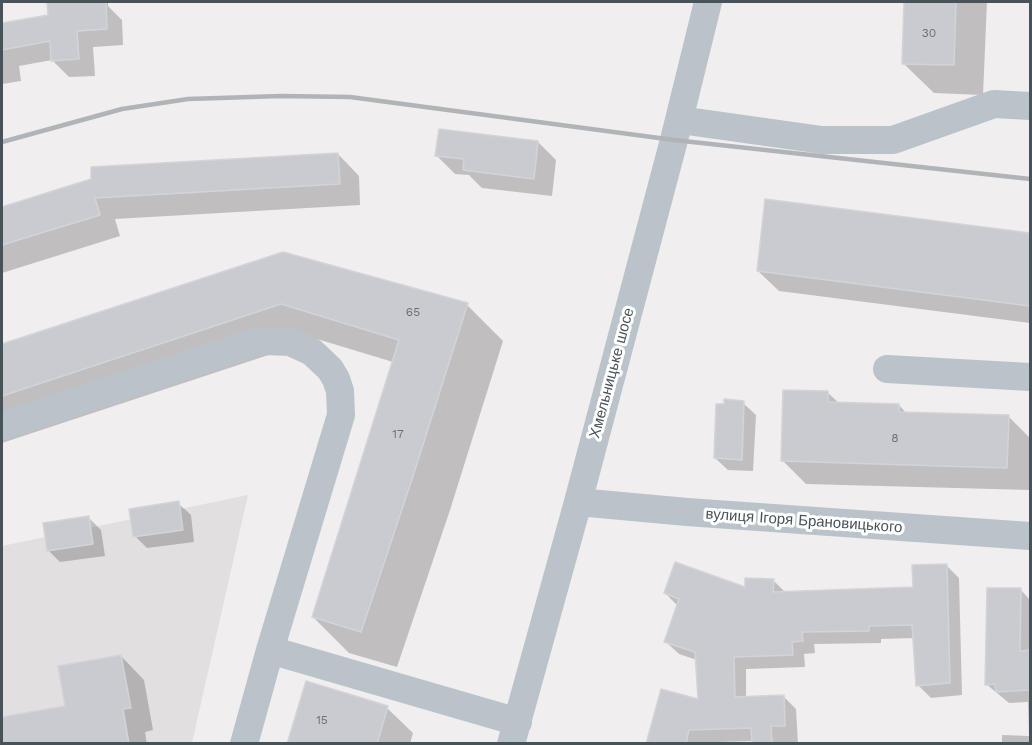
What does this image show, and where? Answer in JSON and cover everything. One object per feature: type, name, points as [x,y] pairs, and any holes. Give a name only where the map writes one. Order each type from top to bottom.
[{"type":"street","name":"Хмельницьке шосе","points":[[514,733],[680,120],[708,2]]},
{"type":"street","points":[[680,120],[822,140],[893,140],[994,104],[1030,106]]},
{"type":"street","points":[[2,426],[265,341],[290,342],[312,352],[330,369],[340,391],[341,415],[244,744]]},
{"type":"street","points":[[887,369],[1030,377]]},
{"type":"street","name":"вулиця Ігоря Брановицького","points":[[578,502],[687,513],[1030,536]]},
{"type":"street","points":[[270,650],[514,733]]},
{"type":"shaded area","points":[[248,495],[192,743],[2,743],[2,546]]},
{"type":"building","points":[[47,2],[106,2],[107,29],[77,31],[79,59],[51,61],[50,41],[2,50],[2,23],[48,15]]},
{"type":"building","points":[[904,2],[956,2],[954,65],[902,64]]},
{"type":"building","points":[[439,129],[538,141],[534,179],[463,170],[464,159],[435,156]]},
{"type":"building","points":[[338,153],[340,184],[95,198],[100,215],[2,245],[2,207],[91,179],[91,167]]},
{"type":"building","points":[[765,199],[1030,233],[1030,306],[757,271]]},
{"type":"building","points":[[283,252],[468,303],[361,632],[312,617],[399,340],[281,304],[2,396],[2,344]]},
{"type":"building","points":[[783,390],[828,391],[828,402],[899,404],[899,412],[1009,415],[1007,468],[781,461]]},
{"type":"building","points":[[724,399],[744,401],[742,460],[714,458],[716,404],[724,404]]},
{"type":"building","points":[[179,501],[183,530],[133,537],[129,509]]},
{"type":"building","points":[[89,516],[93,544],[47,551],[43,523]]},
{"type":"building","points":[[675,562],[745,587],[745,578],[774,579],[773,592],[913,587],[912,565],[947,564],[950,683],[916,686],[912,625],[869,626],[869,631],[802,632],[803,641],[792,642],[793,655],[734,657],[735,697],[784,695],[785,726],[771,726],[772,744],[752,744],[751,728],[689,730],[686,744],[646,744],[661,689],[698,699],[695,652],[664,642],[679,599],[664,593]]},
{"type":"building","points":[[987,588],[1021,588],[1020,651],[1030,650],[1030,690],[996,692],[995,684],[985,685]]},
{"type":"building","points":[[121,655],[131,708],[123,709],[129,744],[2,744],[2,717],[65,706],[58,666]]},
{"type":"building","points":[[306,681],[388,706],[377,744],[287,744]]},
{"type":"railway","points":[[2,142],[122,109],[188,99],[281,96],[350,97],[674,140],[1030,179]]}]
